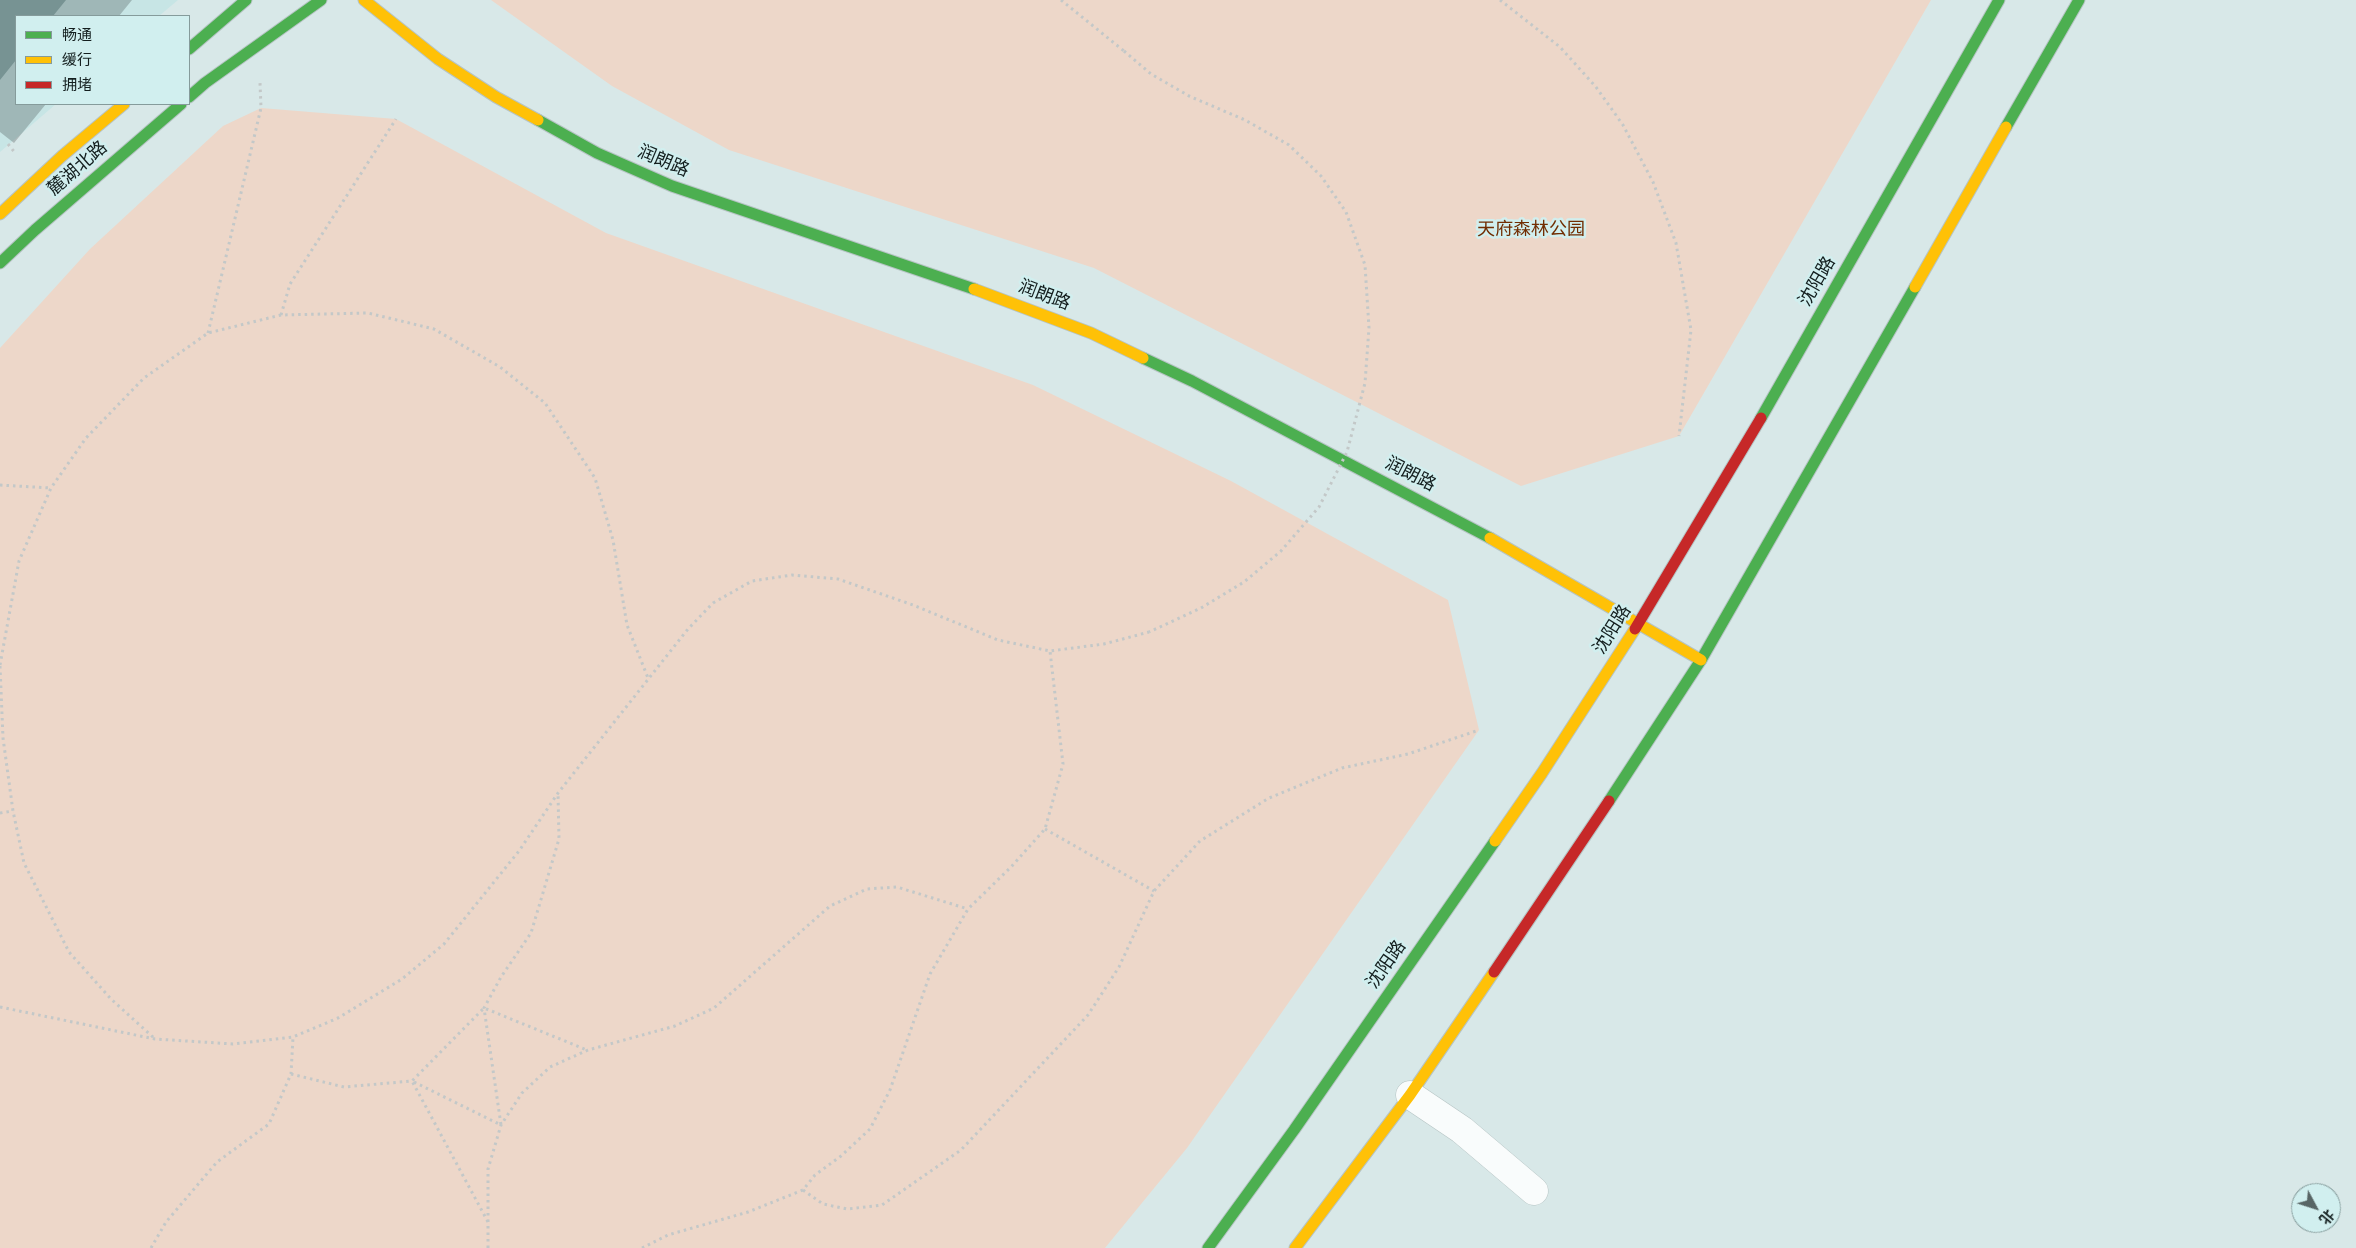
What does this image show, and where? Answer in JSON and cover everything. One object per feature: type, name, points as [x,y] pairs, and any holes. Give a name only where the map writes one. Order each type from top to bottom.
[{"type":"main road","points":[[190,48],[246,0]]},
{"type":"main road","points":[[190,96],[205,83],[321,0]]},
{"type":"main road","name":"润朗路","points":[[364,0],[438,59],[496,97],[597,153],[672,186],[990,294],[1091,333],[1192,381],[1460,520],[1701,660]]},
{"type":"main road","name":"沈阳路","points":[[1208,1248],[1294,1130],[1542,773],[1639,623],[1730,471],[2000,0]]},
{"type":"main road","points":[[1295,1248],[1410,1095],[1595,822],[1701,660],[2079,0]]},
{"type":"main road","name":"麓湖北路","points":[[0,214],[62,156],[123,105]]},
{"type":"main road","name":"麓湖北路","points":[[0,263],[35,230],[180,105]]},
{"type":"street","points":[[1410,1095],[1462,1130],[1534,1191]]},
{"type":"path","points":[[0,1007],[155,1039],[234,1044],[293,1037],[338,1018],[402,979],[444,944],[519,851],[558,793],[688,629],[714,602],[752,581],[792,575],[838,579],[913,605],[998,640],[1050,651],[1104,644],[1148,632],[1201,608],[1244,582],[1281,551],[1318,507],[1346,452],[1365,383],[1369,328],[1365,265],[1346,212],[1321,176],[1289,145],[1245,120],[1189,96],[1151,74],[1061,0]]},
{"type":"path","points":[[1500,0],[1560,47],[1596,87],[1622,125],[1653,182],[1676,243],[1691,330],[1679,436]]},
{"type":"path","points":[[208,333],[261,108],[260,45]]},
{"type":"path","points":[[281,315],[290,284],[396,119]]},
{"type":"path","points":[[155,1039],[111,999],[69,952],[24,863],[13,811],[3,738],[0,666],[19,560],[51,488],[86,438],[144,378],[208,333],[281,315],[368,312],[434,329],[500,366],[545,403],[595,478],[613,540],[627,625],[648,678]]},
{"type":"path","points":[[0,485],[51,488]]},
{"type":"path","points":[[642,1248],[668,1235],[748,1212],[804,1190],[815,1175],[841,1156],[870,1129],[890,1090],[930,974],[968,909],[1011,867],[1045,829],[1063,764],[1050,651]]},
{"type":"path","points":[[804,1190],[824,1204],[848,1210],[882,1205],[962,1150],[1088,1015],[1119,967],[1154,892],[1200,841],[1269,798],[1342,768],[1408,754],[1479,730]]},
{"type":"path","points":[[412,1081],[484,1008],[501,977],[531,933],[559,839],[558,793]]},
{"type":"path","points":[[0,813],[13,811]]},
{"type":"path","points":[[1045,829],[1154,892]]},
{"type":"path","points":[[488,1248],[488,1169],[501,1125],[522,1093],[550,1067],[588,1050],[675,1026],[714,1008],[830,906],[867,889],[897,887],[968,909]]},
{"type":"path","points":[[484,1008],[588,1050]]},
{"type":"path","points":[[484,1008],[501,1125]]},
{"type":"path","points":[[151,1248],[166,1222],[217,1162],[269,1124],[292,1074],[293,1037]]},
{"type":"path","points":[[292,1074],[344,1087],[412,1081],[501,1125]]},
{"type":"path","points":[[412,1081],[488,1223]]},
{"type":"shaded area","points":[[0,0],[178,0],[160,15],[15,15],[15,105],[55,105],[0,152]]},
{"type":"green space","name":"天府森林公园","points":[[491,0],[1931,0],[1679,436],[1521,486],[1094,268],[729,150],[612,86]]},
{"type":"green space","points":[[261,108],[396,119],[606,233],[1033,385],[1231,481],[1448,600],[1479,730],[1187,1148],[1105,1248],[0,1248],[0,348],[90,249],[223,126]]},
{"type":"building","points":[[0,0],[66,0],[54,15],[15,15],[15,61],[0,80]]},
{"type":"traffic: fast","points":[[190,48],[246,0]]},
{"type":"traffic: fast","points":[[190,96],[205,83],[321,0]]},
{"type":"traffic: fast","points":[[1761,418],[1999,0]]},
{"type":"traffic: fast","points":[[2006,127],[2079,0]]},
{"type":"traffic: fast","points":[[0,263],[35,230],[180,105]]},
{"type":"traffic: fast","points":[[538,120],[597,153],[672,186],[974,289]]},
{"type":"traffic: fast","points":[[1609,801],[1701,660],[1915,287]]},
{"type":"traffic: fast","points":[[1143,358],[1192,381],[1490,538]]},
{"type":"traffic: fast","points":[[1208,1248],[1294,1130],[1495,841]]},
{"type":"traffic: slow","points":[[364,0],[438,59],[496,97],[538,120]]},
{"type":"traffic: slow","points":[[0,214],[62,156],[123,105]]},
{"type":"traffic: slow","points":[[1915,287],[2006,127]]},
{"type":"traffic: slow","points":[[974,289],[1091,333],[1143,358]]},
{"type":"traffic: slow","points":[[1490,538],[1701,660]]},
{"type":"traffic: slow","points":[[1495,841],[1542,773],[1635,629]]},
{"type":"traffic: slow","points":[[1295,1248],[1410,1095],[1494,972]]},
{"type":"traffic: jam","points":[[1635,629],[1761,418]]},
{"type":"traffic: jam","points":[[1494,972],[1609,801]]}]
